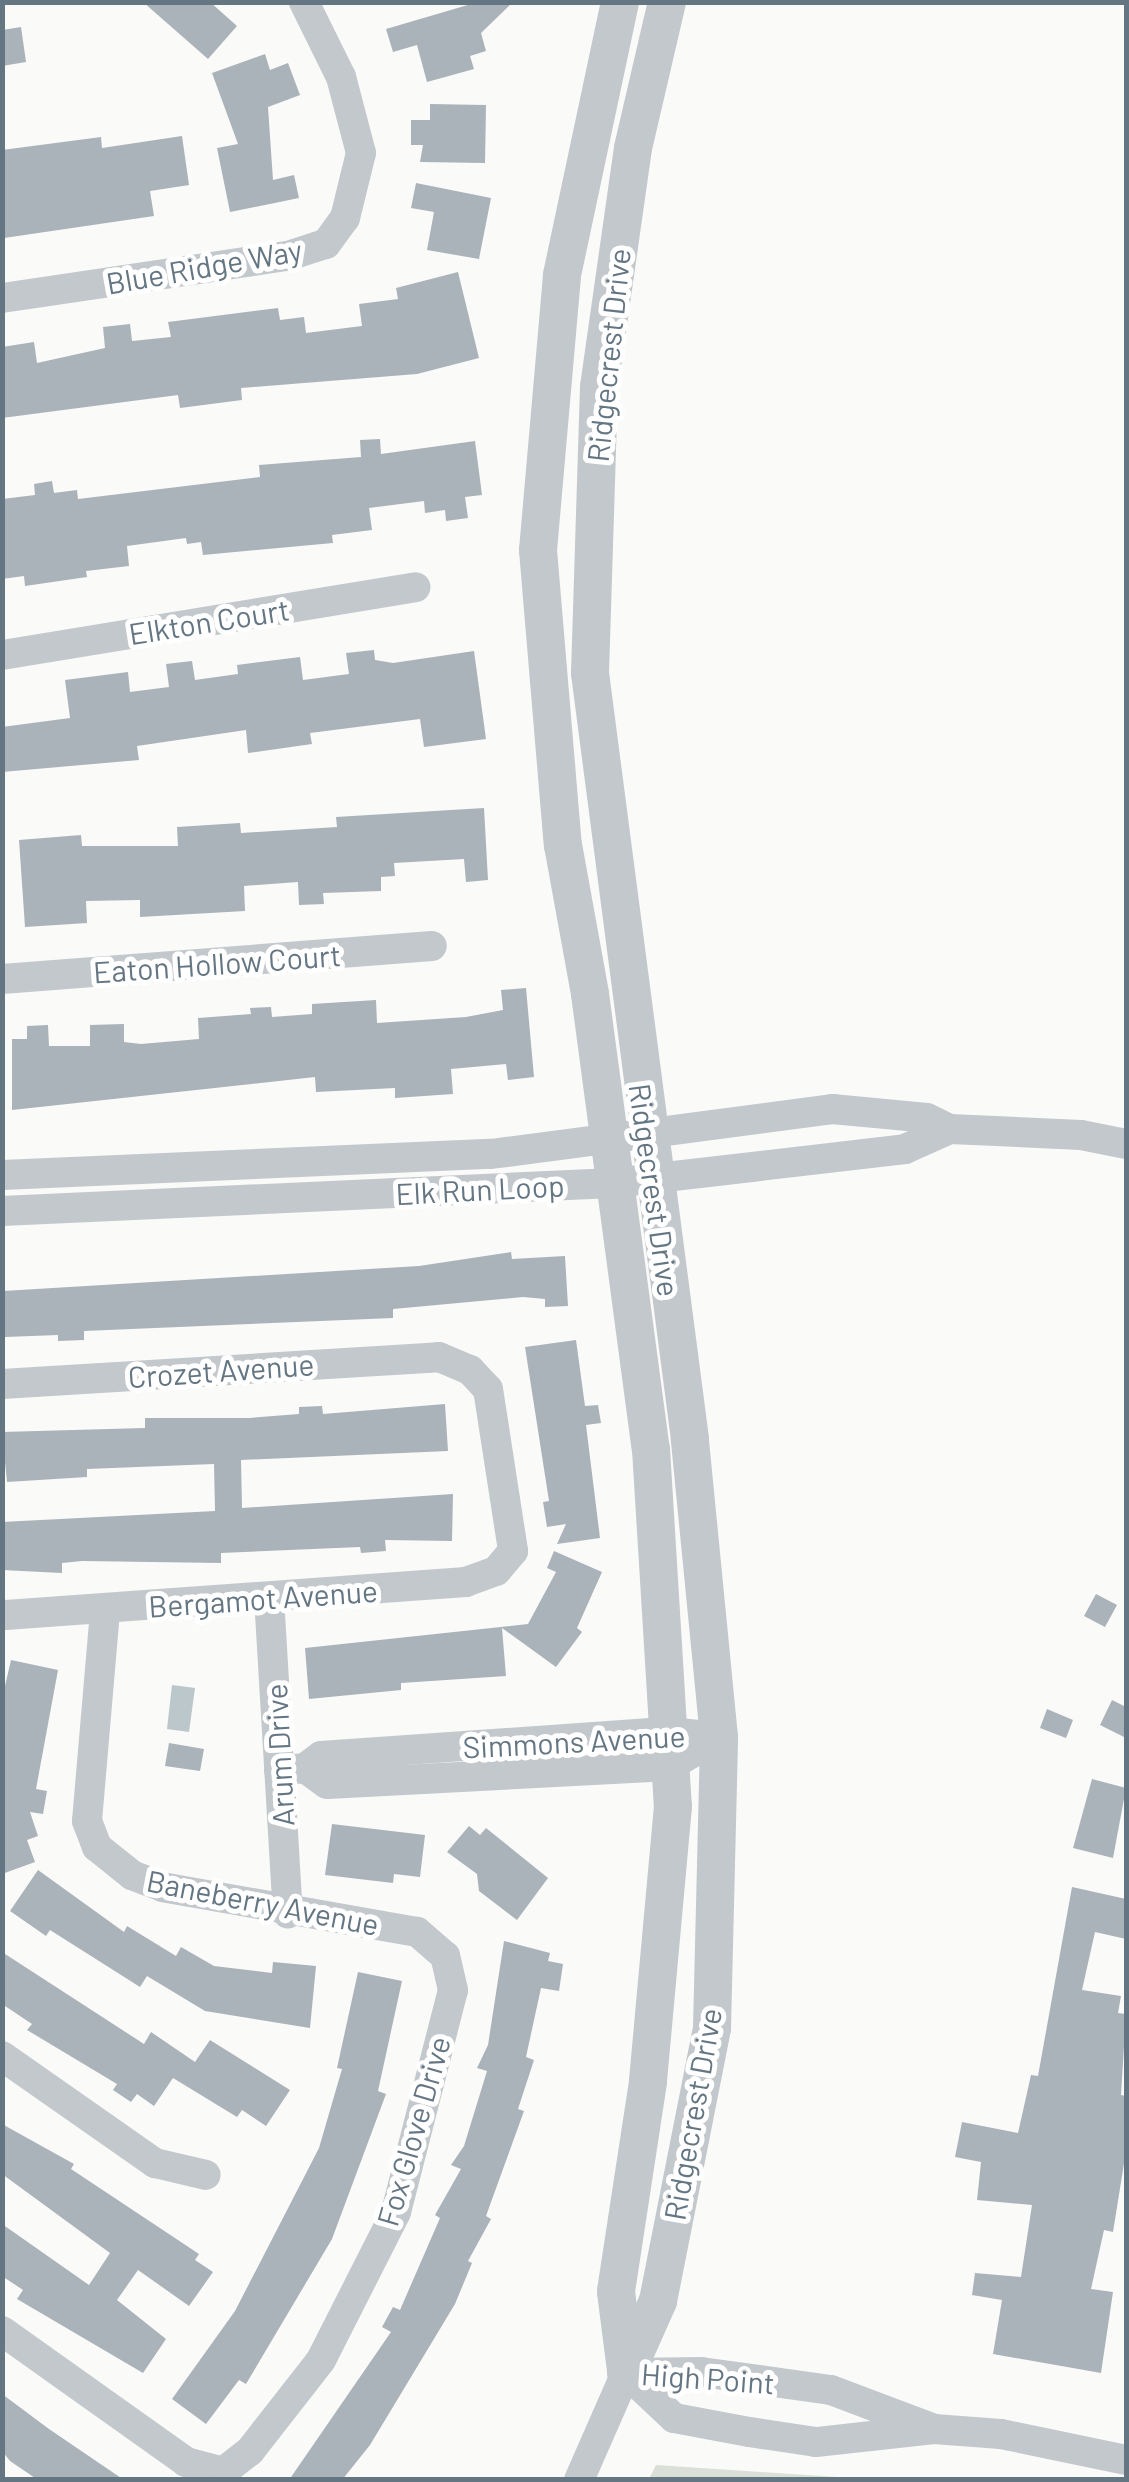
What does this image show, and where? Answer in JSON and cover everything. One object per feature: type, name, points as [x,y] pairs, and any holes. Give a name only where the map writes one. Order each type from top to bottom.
[{"type":"street","name":"Blue Ridge Way","points":[[2,298],[288,256],[326,244],[346,218],[361,154],[340,78],[304,2]]},
{"type":"street","name":"Ridgecrest Drive","points":[[620,2],[562,276],[538,550],[563,845],[651,1448],[673,1806],[648,2082],[616,2292],[626,2372]]},
{"type":"street","name":"Ridgecrest Drive","points":[[579,2480],[658,2302],[712,2028],[719,1737],[690,1439],[646,1130],[590,673],[599,387],[633,148],[667,2]]},
{"type":"street","name":"Elkton Court","points":[[2,655],[415,587]]},
{"type":"street","name":"Eaton Hollow Court","points":[[2,979],[432,946]]},
{"type":"street","name":"Elk Run Loop","points":[[2,1176],[492,1154],[606,1134],[832,1109],[927,1118],[950,1129],[1081,1135],[1126,1144]]},
{"type":"street","name":"Elk Run Loop","points":[[2,1210],[613,1183],[905,1149],[950,1129]]},
{"type":"street","name":"Crozet Avenue","points":[[2,1384],[439,1357],[470,1370],[488,1389],[513,1552]]},
{"type":"street","name":"Bergamot Avenue","points":[[2,1615],[466,1582],[496,1571],[513,1552]]},
{"type":"street","name":"Arum Drive","points":[[269,1597],[292,1769],[288,1912]]},
{"type":"street","name":"Baneberry Avenue","points":[[105,1610],[87,1821],[97,1847],[132,1875],[163,1887],[288,1912],[403,1929],[435,1944]]},
{"type":"street","name":"Simmons Avenue","points":[[292,1769],[321,1756],[669,1749],[719,1737]]},
{"type":"street","name":"Fox Glove Drive","points":[[2,2332],[186,2462],[223,2472],[250,2450],[321,2360],[396,2212],[453,1990],[435,1944]]},
{"type":"street","points":[[2,2056],[155,2163],[206,2175]]},
{"type":"street","name":"High Point","points":[[626,2372],[701,2372],[845,2397],[934,2429],[1001,2434],[1126,2460]]},
{"type":"street","name":"High Point","points":[[626,2372],[674,2418],[816,2442],[842,2436],[896,2437],[934,2429]]},
{"type":"street","points":[[842,2436],[851,2405],[845,2397]]},
{"type":"shaded area","points":[[172,1685],[195,1688],[189,1732],[167,1729]]},
{"type":"shaded area","points":[[656,2465],[867,2479],[649,2479]]},
{"type":"building","points":[[143,2],[210,2],[237,26],[208,59]]},
{"type":"building","points":[[478,2],[513,2],[481,33],[486,51],[470,56],[474,69],[427,82],[417,45],[393,52],[386,29]]},
{"type":"building","points":[[21,27],[26,62],[2,66],[2,30]]},
{"type":"building","points":[[265,54],[270,70],[288,63],[300,95],[268,107],[273,180],[294,175],[299,198],[230,212],[217,148],[238,144],[212,73]]},
{"type":"building","points":[[430,104],[486,105],[485,163],[420,162],[423,145],[411,145],[411,120],[430,120]]},
{"type":"building","points":[[182,136],[189,185],[150,191],[154,216],[4,238],[2,150],[101,137],[102,148]]},
{"type":"building","points":[[416,183],[491,198],[479,259],[427,250],[434,212],[411,208]]},
{"type":"building","points":[[458,272],[479,358],[417,374],[241,388],[242,400],[180,408],[178,395],[2,418],[2,347],[34,342],[37,363],[105,348],[103,327],[130,324],[132,341],[171,337],[168,322],[278,308],[280,320],[304,317],[306,333],[362,326],[359,304],[398,299],[396,288]]},
{"type":"building","points":[[380,439],[381,454],[475,441],[482,495],[465,497],[468,518],[446,521],[445,510],[425,513],[424,501],[369,508],[372,530],[332,535],[333,543],[203,555],[201,542],[187,544],[186,538],[127,546],[129,566],[86,571],[87,577],[25,586],[24,576],[2,579],[2,499],[35,495],[34,484],[52,481],[54,493],[77,490],[78,499],[260,477],[259,465],[361,457],[360,440]]},
{"type":"building","points":[[374,650],[375,660],[393,663],[474,651],[486,739],[424,747],[420,719],[310,733],[312,744],[248,753],[246,730],[137,746],[139,760],[2,772],[2,727],[70,718],[65,680],[128,672],[130,692],[169,687],[166,664],[192,661],[195,680],[238,674],[237,665],[300,657],[303,680],[349,674],[346,653]]},
{"type":"building","points":[[484,808],[488,880],[466,882],[464,859],[394,863],[395,876],[381,877],[381,891],[323,893],[324,904],[299,905],[298,882],[244,886],[245,911],[140,917],[140,900],[86,901],[87,923],[25,927],[19,840],[81,835],[82,846],[178,846],[177,827],[240,823],[241,833],[337,827],[336,817]]},
{"type":"building","points":[[526,988],[534,1077],[508,1080],[506,1064],[451,1069],[453,1094],[395,1098],[395,1088],[316,1092],[315,1077],[12,1110],[12,1039],[27,1039],[27,1026],[48,1025],[49,1046],[90,1046],[90,1025],[124,1024],[124,1042],[141,1044],[199,1039],[198,1018],[251,1014],[250,1008],[271,1007],[272,1017],[312,1014],[312,1004],[376,1000],[377,1023],[466,1017],[503,1010],[501,990]]},
{"type":"building","points":[[511,1252],[512,1259],[565,1256],[568,1306],[545,1307],[545,1299],[523,1297],[393,1309],[393,1318],[84,1331],[84,1340],[58,1341],[58,1335],[5,1337],[3,1291],[419,1266]]},
{"type":"building","points":[[576,1340],[585,1406],[598,1405],[601,1423],[586,1425],[600,1538],[557,1544],[566,1524],[547,1527],[543,1502],[549,1501],[525,1347]]},
{"type":"building","points":[[445,1404],[448,1451],[241,1460],[242,1508],[453,1494],[452,1541],[385,1540],[386,1551],[361,1553],[360,1547],[221,1553],[221,1563],[82,1561],[62,1563],[62,1573],[2,1570],[2,1522],[215,1511],[214,1464],[87,1469],[87,1477],[7,1482],[2,1432],[145,1428],[145,1418],[249,1418],[299,1414],[299,1407],[322,1406],[323,1414]]},
{"type":"building","points":[[554,1551],[602,1572],[577,1628],[582,1632],[556,1667],[502,1628],[506,1676],[401,1683],[401,1690],[309,1699],[305,1648],[528,1624],[556,1572],[547,1568]]},
{"type":"building","points":[[1096,1594],[1117,1605],[1105,1627],[1084,1616]]},
{"type":"building","points":[[11,1660],[58,1670],[36,1789],[47,1791],[43,1814],[30,1812],[38,1836],[27,1840],[35,1862],[2,1874],[2,1699]]},
{"type":"building","points":[[1112,1700],[1126,1707],[1126,1738],[1100,1725]]},
{"type":"building","points":[[1047,1709],[1073,1720],[1066,1738],[1040,1728]]},
{"type":"building","points":[[169,1743],[204,1749],[200,1771],[165,1766]]},
{"type":"building","points":[[1092,1779],[1126,1788],[1113,1858],[1073,1848]]},
{"type":"building","points":[[332,1824],[425,1835],[420,1877],[394,1874],[393,1883],[325,1875]]},
{"type":"building","points":[[469,1826],[480,1835],[486,1828],[548,1878],[517,1920],[479,1891],[477,1874],[447,1852]]},
{"type":"building","points":[[38,1870],[124,1932],[127,1926],[176,1956],[181,1947],[214,1966],[272,1973],[273,1962],[316,1966],[310,2028],[205,2011],[147,1976],[140,1987],[50,1930],[46,1936],[10,1911]]},
{"type":"building","points":[[1072,1887],[1126,1899],[1126,1939],[1095,1932],[1082,1990],[1121,1996],[1118,2013],[1126,2014],[1121,2095],[1126,2096],[1126,2151],[1113,2232],[1104,2230],[1091,2289],[1113,2292],[1101,2373],[993,2354],[1002,2300],[972,2295],[975,2273],[1021,2277],[1032,2205],[977,2200],[981,2162],[955,2157],[962,2122],[1018,2133],[1031,2075],[1038,2076]]},
{"type":"building","points":[[504,1941],[550,1953],[548,1961],[563,1964],[559,1991],[541,1988],[526,2057],[534,2060],[518,2109],[524,2111],[486,2216],[491,2219],[468,2261],[472,2263],[455,2304],[370,2445],[342,2480],[289,2480],[391,2332],[382,2327],[393,2307],[400,2310],[440,2218],[435,2215],[461,2169],[451,2165],[464,2146],[487,2071],[477,2068],[488,2045]]},
{"type":"building","points":[[2,1952],[144,2044],[151,2032],[195,2062],[210,2040],[290,2090],[266,2126],[242,2110],[237,2117],[173,2078],[154,2106],[137,2094],[131,2102],[113,2090],[117,2084],[27,2030],[32,2024],[2,2004]]},
{"type":"building","points":[[358,1972],[402,1981],[378,2091],[386,2094],[332,2239],[246,2384],[239,2380],[206,2424],[172,2399],[235,2311],[319,2148],[342,2069],[337,2068]]},
{"type":"building","points":[[2,2124],[74,2164],[71,2169],[199,2254],[195,2260],[213,2272],[189,2306],[138,2270],[117,2300],[166,2339],[143,2373],[17,2299],[23,2290],[2,2276],[2,2224],[89,2285],[110,2253],[2,2174]]},
{"type":"building","points":[[2,2394],[124,2480],[38,2480],[10,2461],[2,2451]]}]
